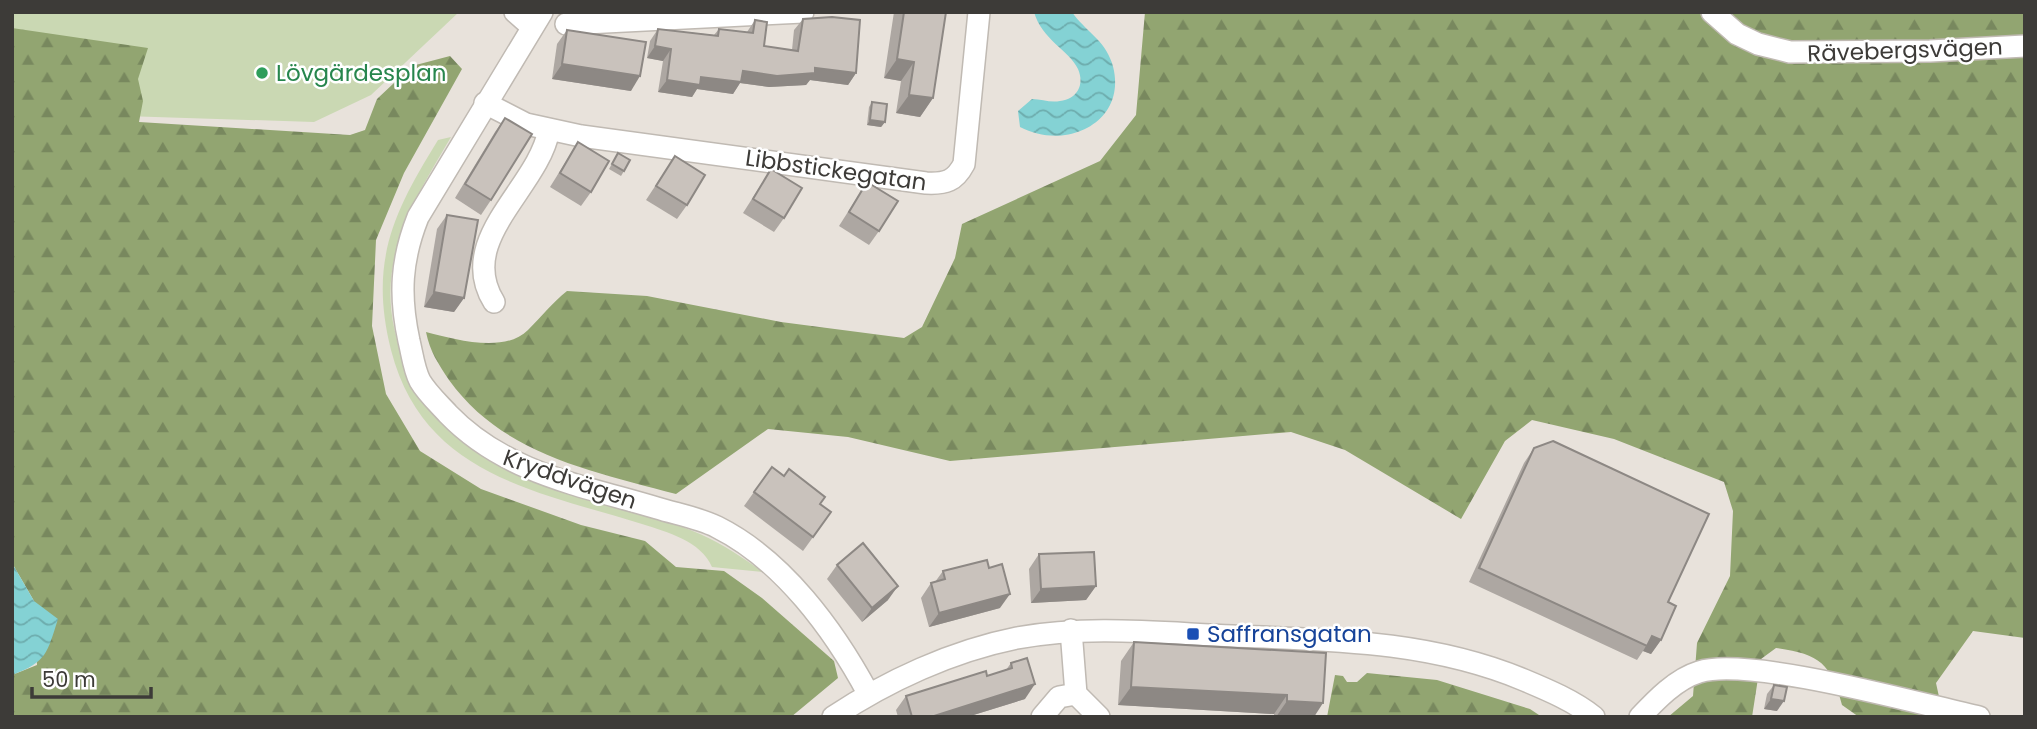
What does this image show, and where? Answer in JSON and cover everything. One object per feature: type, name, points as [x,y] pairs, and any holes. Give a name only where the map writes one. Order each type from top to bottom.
[{"type":"street","points":[[515,12],[537,20]]},
{"type":"street","points":[[566,24],[803,12]]},
{"type":"street","name":"Libbstickegatan","points":[[485,103],[526,124],[549,131],[914,181],[948,182],[954,179],[964,164],[979,12]]},
{"type":"street","name":"Rävebergsvägen","points":[[1712,12],[1747,39],[1790,52],[1905,52],[2025,46]]},
{"type":"street","name":"Kryddvägen","points":[[537,20],[418,217],[407,245],[401,296],[420,381],[457,424],[489,451],[526,469],[716,526],[754,549],[774,566],[804,600],[835,641],[868,693]]},
{"type":"street","points":[[494,302],[484,285],[487,244],[541,153],[549,131]]},
{"type":"street","points":[[1072,630],[1076,694],[1099,717]]},
{"type":"street","points":[[833,717],[868,693],[942,661],[1014,639],[1072,630],[1356,642],[1441,652],[1534,684],[1594,717]]},
{"type":"street","points":[[1640,717],[1682,681],[1700,672],[1722,669],[1789,676],[1979,717]]},
{"type":"street","points":[[1042,717],[1059,697],[1076,694]]},
{"type":"green space","name":"Lövgärdesplan","points":[[12,12],[459,12],[371,95],[314,122],[124,116],[12,39]]},
{"type":"green space","points":[[1145,12],[2025,12],[2025,638],[1973,631],[1936,683],[1943,715],[1947,717],[1859,717],[1842,705],[1833,679],[1821,663],[1791,650],[1776,648],[1761,659],[1752,717],[1668,717],[1693,696],[1697,643],[1730,576],[1733,511],[1724,482],[1614,439],[1532,420],[1505,441],[1461,519],[1345,450],[1291,432],[950,461],[848,437],[768,429],[676,494],[582,468],[522,443],[495,426],[471,405],[449,380],[432,351],[426,332],[478,343],[493,343],[518,337],[567,291],[647,296],[781,322],[904,338],[922,327],[955,258],[962,224],[1100,161],[1136,115]]},
{"type":"green space","points":[[12,28],[148,48],[138,79],[143,101],[139,122],[350,135],[365,130],[377,99],[412,66],[450,56],[462,69],[404,173],[376,240],[372,326],[386,394],[420,451],[481,489],[581,525],[645,541],[676,567],[724,571],[762,598],[834,661],[838,678],[791,717],[12,717],[12,675],[37,665],[34,601],[12,563]]},
{"type":"green space","points":[[451,137],[406,221],[391,277],[391,307],[397,338],[409,371],[435,413],[465,444],[498,466],[535,482],[657,518],[700,534],[763,572],[712,567],[700,550],[672,534],[524,487],[489,472],[457,451],[429,425],[407,392],[391,350],[385,319],[384,264],[398,215],[422,166],[438,140]]},
{"type":"green space","points":[[1367,673],[1437,680],[1530,709],[1542,717],[1327,717],[1335,675],[1343,676],[1347,682],[1357,682]]},
{"type":"water","points":[[1034,12],[1072,12],[1099,41],[1112,63],[1115,83],[1112,101],[1103,115],[1090,126],[1075,133],[1057,136],[1038,134],[1020,127],[1018,111],[1032,99],[1053,102],[1066,100],[1078,90],[1081,80],[1074,62],[1043,30]]},
{"type":"water","points":[[12,563],[34,601],[58,619],[44,655],[32,666],[12,675]]},
{"type":"building","points":[[904,12],[946,12],[933,98],[909,95],[914,62],[897,59]]},
{"type":"building","points":[[832,17],[860,20],[856,73],[815,68],[815,73],[777,76],[743,71],[741,82],[701,77],[700,85],[667,80],[671,49],[655,46],[658,29],[718,36],[719,29],[753,33],[755,20],[767,22],[764,46],[798,51],[803,19]]},
{"type":"building","points":[[567,30],[646,42],[640,76],[562,64]]},
{"type":"building","points":[[872,102],[887,104],[885,122],[870,120]]},
{"type":"building","points":[[505,118],[532,134],[491,200],[465,184]]},
{"type":"building","points":[[578,142],[609,161],[591,192],[560,173]]},
{"type":"building","points":[[618,153],[630,160],[624,171],[612,164]]},
{"type":"building","points":[[675,156],[705,175],[687,205],[656,186]]},
{"type":"building","points":[[771,169],[802,188],[784,218],[753,199]]},
{"type":"building","points":[[867,182],[898,201],[879,231],[849,212]]},
{"type":"building","points":[[447,215],[478,220],[464,298],[434,292]]},
{"type":"building","points":[[1553,441],[1709,514],[1668,602],[1676,606],[1661,640],[1652,636],[1647,646],[1479,568],[1534,448]]},
{"type":"building","points":[[772,467],[784,476],[789,469],[825,497],[820,504],[831,512],[813,537],[754,492]]},
{"type":"building","points":[[863,543],[898,586],[872,608],[837,565]]},
{"type":"building","points":[[1094,552],[1096,586],[1041,589],[1039,554]]},
{"type":"building","points":[[987,560],[989,568],[1002,564],[1010,594],[939,613],[931,583],[945,579],[943,571]]},
{"type":"building","points":[[1134,642],[1326,653],[1323,703],[1287,701],[1287,695],[1131,687]]},
{"type":"building","points":[[1027,658],[1035,684],[931,717],[912,717],[906,696],[986,671],[987,676],[1012,668],[1011,663]]},
{"type":"building","points":[[1774,685],[1787,687],[1784,701],[1771,699]]},
{"type":"place","name":"Lövgärdesplan","points":[[262,73]]},
{"type":"place","name":"Saffransgatan","points":[[1193,634]]}]
